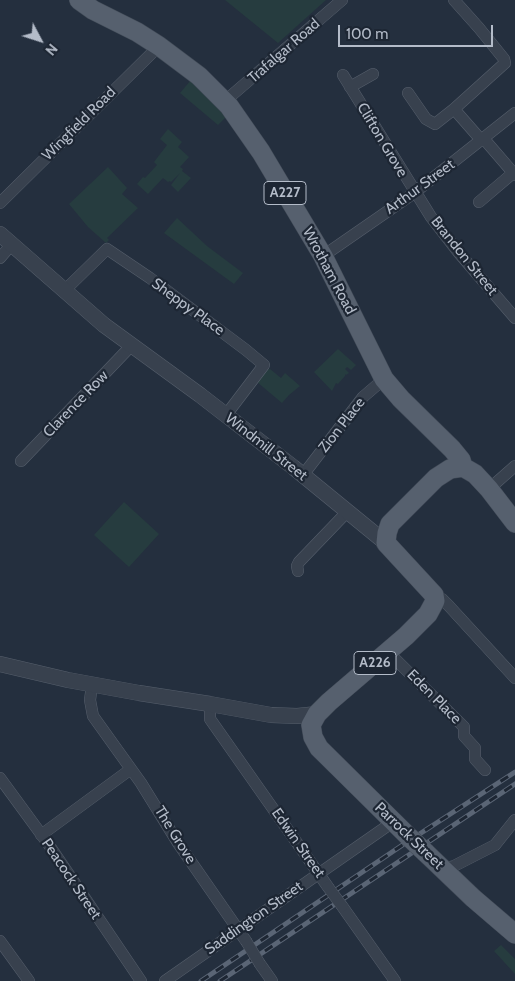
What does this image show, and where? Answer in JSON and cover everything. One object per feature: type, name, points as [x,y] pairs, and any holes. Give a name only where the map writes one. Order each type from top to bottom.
[{"type":"main road","name":"Wrotham Road","points":[[79,0],[93,10],[159,46],[195,72],[225,101],[249,134],[322,256],[384,378],[437,436],[452,449],[461,460],[463,467],[475,474],[489,489],[515,523]]},
{"type":"main road","name":"Wrotham Road","points":[[437,436],[446,458],[446,465],[440,475]]},
{"type":"main road","points":[[386,543],[390,524],[440,475],[456,467],[463,467]]},
{"type":"main road","name":"Windmill Street","points":[[386,543],[434,595]]},
{"type":"main road","name":"A226","points":[[314,722],[427,615],[435,601],[434,595]]},
{"type":"main road","name":"Parrock Street","points":[[314,722],[319,748],[473,898],[515,934]]},
{"type":"street","name":"Trafalgar Road","points":[[225,101],[342,0]]},
{"type":"street","points":[[408,93],[424,116],[433,124],[454,109],[506,62],[454,0]]},
{"type":"street","name":"Wingfield Road","points":[[0,203],[159,46]]},
{"type":"street","name":"Clifton Grove","points":[[350,88],[373,74]]},
{"type":"street","name":"Clifton Grove","points":[[343,75],[414,193]]},
{"type":"street","points":[[454,109],[514,174],[479,202]]},
{"type":"street","name":"Arthur Street","points":[[322,256],[414,193],[515,113]]},
{"type":"street","name":"Brandon Street","points":[[414,193],[459,253],[515,318]]},
{"type":"street","points":[[0,258],[6,239]]},
{"type":"street","name":"Windmill Street","points":[[6,239],[100,322],[226,415],[386,543]]},
{"type":"street","name":"Sheppy Place","points":[[64,291],[107,249],[150,278],[254,356],[264,364],[264,367],[226,415]]},
{"type":"street","name":"Clarence Row","points":[[21,461],[131,346]]},
{"type":"street","name":"Zion Place","points":[[303,475],[363,397],[384,378]]},
{"type":"street","points":[[489,489],[515,466]]},
{"type":"street","points":[[298,571],[297,566],[299,562],[347,512]]},
{"type":"street","name":"Windmill Street","points":[[434,595],[441,598],[449,606],[515,678]]},
{"type":"street","name":"Eden Place","points":[[388,652],[464,727],[464,736],[475,748],[475,759],[485,770]]},
{"type":"street","points":[[0,664],[92,685],[210,704],[270,716],[296,716],[314,722]]},
{"type":"street","name":"The Grove","points":[[92,685],[90,700],[92,714],[155,804],[178,843],[272,981]]},
{"type":"street","name":"Edwin Street","points":[[210,704],[210,719],[395,981]]},
{"type":"street","points":[[41,835],[131,769]]},
{"type":"street","name":"Peacock Street","points":[[0,778],[141,981]]},
{"type":"street","points":[[443,869],[454,866],[494,845],[515,820]]},
{"type":"street","name":"Saddington Street","points":[[165,981],[393,822]]},
{"type":"street","points":[[0,941],[29,981]]},
{"type":"green space","points":[[225,0],[326,0],[278,43]]},
{"type":"green space","points":[[191,80],[227,116],[218,125],[180,93]]},
{"type":"green space","points":[[168,129],[182,142],[178,147],[189,157],[180,167],[191,178],[178,192],[171,185],[180,173],[171,182],[163,178],[148,194],[137,184],[157,165],[154,162],[167,145],[160,139]]},
{"type":"green space","points":[[108,167],[127,188],[122,194],[138,208],[107,238],[109,240],[106,243],[88,227],[69,204]]},
{"type":"green space","points":[[177,218],[207,246],[243,273],[234,284],[164,233]]},
{"type":"green space","points":[[338,349],[356,365],[351,370],[347,367],[345,369],[349,373],[345,374],[338,384],[336,383],[332,391],[314,372]]},
{"type":"green space","points":[[270,369],[281,378],[285,373],[300,386],[282,403],[257,382],[266,370]]},
{"type":"green space","points":[[124,502],[159,534],[129,567],[94,535]]},
{"type":"green space","points":[[501,945],[515,959],[515,974],[494,951]]},
{"type":"railway","points":[[201,981],[401,846],[515,772]]},
{"type":"railway","points":[[220,981],[515,784]]}]
